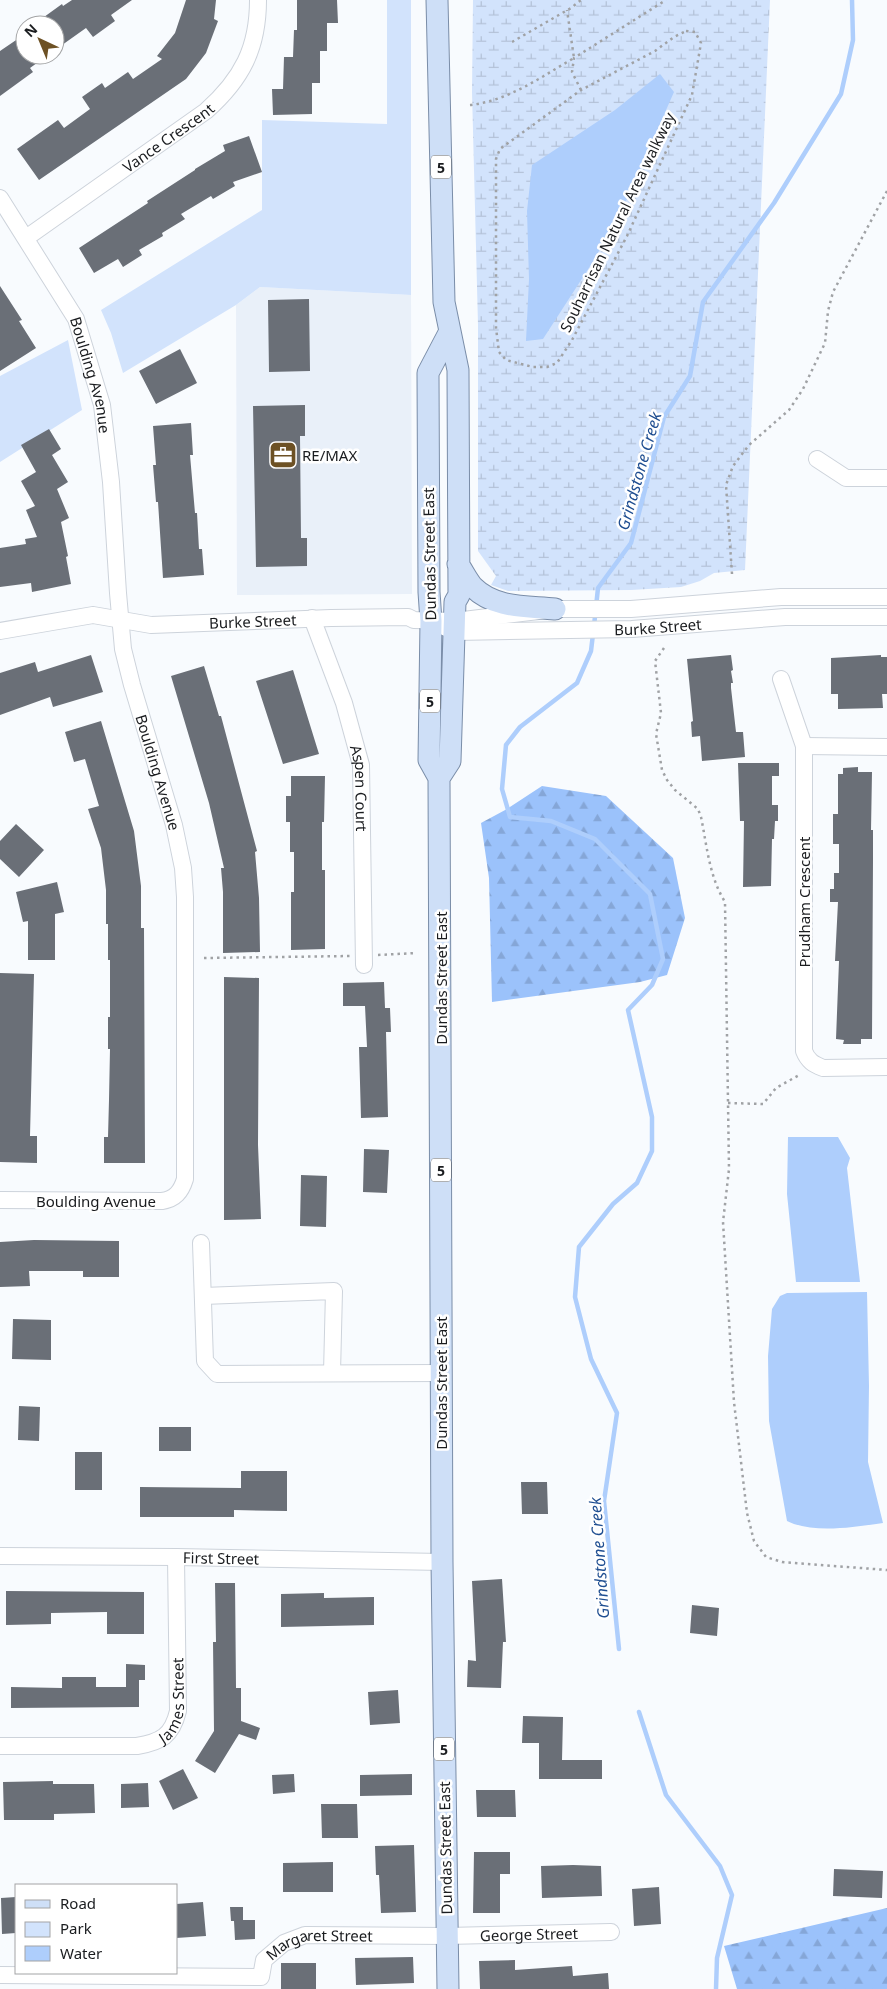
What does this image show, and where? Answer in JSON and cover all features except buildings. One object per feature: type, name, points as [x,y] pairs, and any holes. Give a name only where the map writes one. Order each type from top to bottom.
[{"type":"main road","name":"Dundas Street East","points":[[437,0],[442,268],[444,302],[458,370],[458,595],[455,602],[450,760],[439,778]]},
{"type":"main road","name":"Dundas Street East","points":[[448,1989],[442,1562],[439,778],[429,760],[422,621],[429,583],[428,373],[449,333]]},
{"type":"main road","points":[[458,564],[472,585],[483,596],[500,603],[556,619]]},
{"type":"street","name":"Vance Crescent","points":[[26,238],[206,111],[220,99],[232,86],[249,56],[258,22],[258,0]]},
{"type":"street","name":"Boulding Avenue","points":[[0,198],[76,320],[102,405],[108,448],[123,649],[132,685],[168,802],[183,868],[185,1179],[182,1188],[176,1196],[162,1202],[0,1200]]},
{"type":"street","points":[[816,459],[846,478],[887,478]]},
{"type":"street","name":"Burke Street","points":[[556,619],[631,608],[781,597],[887,597]]},
{"type":"street","name":"Burke Street","points":[[0,631],[93,615],[150,625],[312,618],[408,618],[455,627]]},
{"type":"street","name":"Burke Street","points":[[556,619],[632,629],[786,617],[887,617]]},
{"type":"street","name":"Aspen Court","points":[[312,618],[344,703],[361,765],[364,961]]},
{"type":"street","points":[[455,627],[556,619]]},
{"type":"street","name":"Prudham Crescent","points":[[781,679],[804,746],[804,1051],[807,1059],[823,1068],[887,1067]]},
{"type":"street","points":[[804,746],[887,747]]},
{"type":"street","points":[[201,1243],[205,1361],[217,1374],[441,1373]]},
{"type":"street","points":[[203,1296],[334,1291],[332,1373]]},
{"type":"street","name":"First Street","points":[[0,1556],[176,1556],[442,1562]]},
{"type":"street","name":"James Street","points":[[0,1746],[137,1746],[151,1744],[170,1732],[176,1722],[178,1711],[176,1556]]},
{"type":"street","name":"George Street","points":[[447,1936],[611,1932]]},
{"type":"street","name":"Margaret Street","points":[[8,1980],[168,1978],[262,1983],[264,1960],[284,1943],[305,1935],[447,1936]]},
{"type":"path","points":[[512,42],[581,0]]},
{"type":"path","points":[[470,105],[486,103],[527,85],[666,0]]},
{"type":"path","points":[[567,10],[574,58],[572,72],[581,90]]},
{"type":"path","name":"Souharrisan Natural Area walkway","points":[[686,31],[695,32],[701,43],[692,95],[627,236],[572,340],[557,363],[547,367],[518,364],[506,360],[499,352],[497,343],[496,159],[500,149],[581,90],[655,51],[686,31]]},
{"type":"path","points":[[732,574],[726,485],[733,466],[749,445],[788,410],[803,389],[825,343],[828,311],[833,292],[887,191]]},
{"type":"path","points":[[664,648],[655,661],[661,713],[656,734],[662,770],[675,790],[698,809],[702,817],[713,878],[716,888],[725,902],[729,1169],[723,1222],[734,1402],[747,1513],[754,1540],[766,1557],[782,1562],[887,1570]]},
{"type":"path","points":[[204,958],[364,961],[416,953]]},
{"type":"path","points":[[728,1103],[763,1104],[776,1088],[801,1074]]},
{"type":"shaded area","points":[[260,287],[411,295],[412,594],[237,595],[236,305]]},
{"type":"green space","points":[[387,0],[411,0],[411,295],[260,287],[236,305],[123,373],[111,333],[101,310],[262,210],[262,120],[387,124]]},
{"type":"green space","points":[[473,0],[770,0],[745,570],[714,573],[700,581],[681,587],[631,590],[508,591],[491,585],[496,576],[478,551],[478,325],[472,92]]},
{"type":"green space","points":[[68,340],[82,410],[0,462],[0,376]]},
{"type":"green space","points":[[542,786],[606,796],[673,858],[685,918],[667,975],[640,982],[492,1002],[489,878],[481,823],[507,809]]},
{"type":"green space","points":[[887,1908],[887,1989],[737,1989],[724,1946]]},
{"type":"water","points":[[660,74],[674,92],[626,201],[594,260],[543,339],[526,341],[529,279],[527,211],[532,165],[615,110]]},
{"type":"water","points":[[788,1137],[838,1137],[850,1158],[847,1168],[860,1282],[796,1282],[787,1194]]},
{"type":"water","points":[[867,1292],[868,1462],[883,1523],[834,1528],[797,1525],[787,1521],[769,1421],[768,1356],[772,1309],[780,1296],[787,1293]]},
{"type":"waterway","name":"Grindstone Creek","points":[[594,626],[598,588],[631,543],[664,417],[690,376],[703,302],[774,203],[841,94],[853,40],[852,0]]},
{"type":"waterway","name":"Grindstone Creek","points":[[593,634],[591,651],[577,683],[520,727],[506,745],[502,789],[510,817],[551,821],[595,839],[650,894],[663,959],[652,985],[628,1010],[652,1117],[652,1151],[637,1183],[613,1204],[579,1247],[575,1297],[591,1359],[617,1413],[604,1501],[619,1649]]},
{"type":"waterway","name":"Grindstone Creek","points":[[639,1712],[666,1795],[720,1866],[732,1895],[717,1958],[716,1989]]},
{"type":"place","name":"RE/MAX","points":[[283,455]]}]
